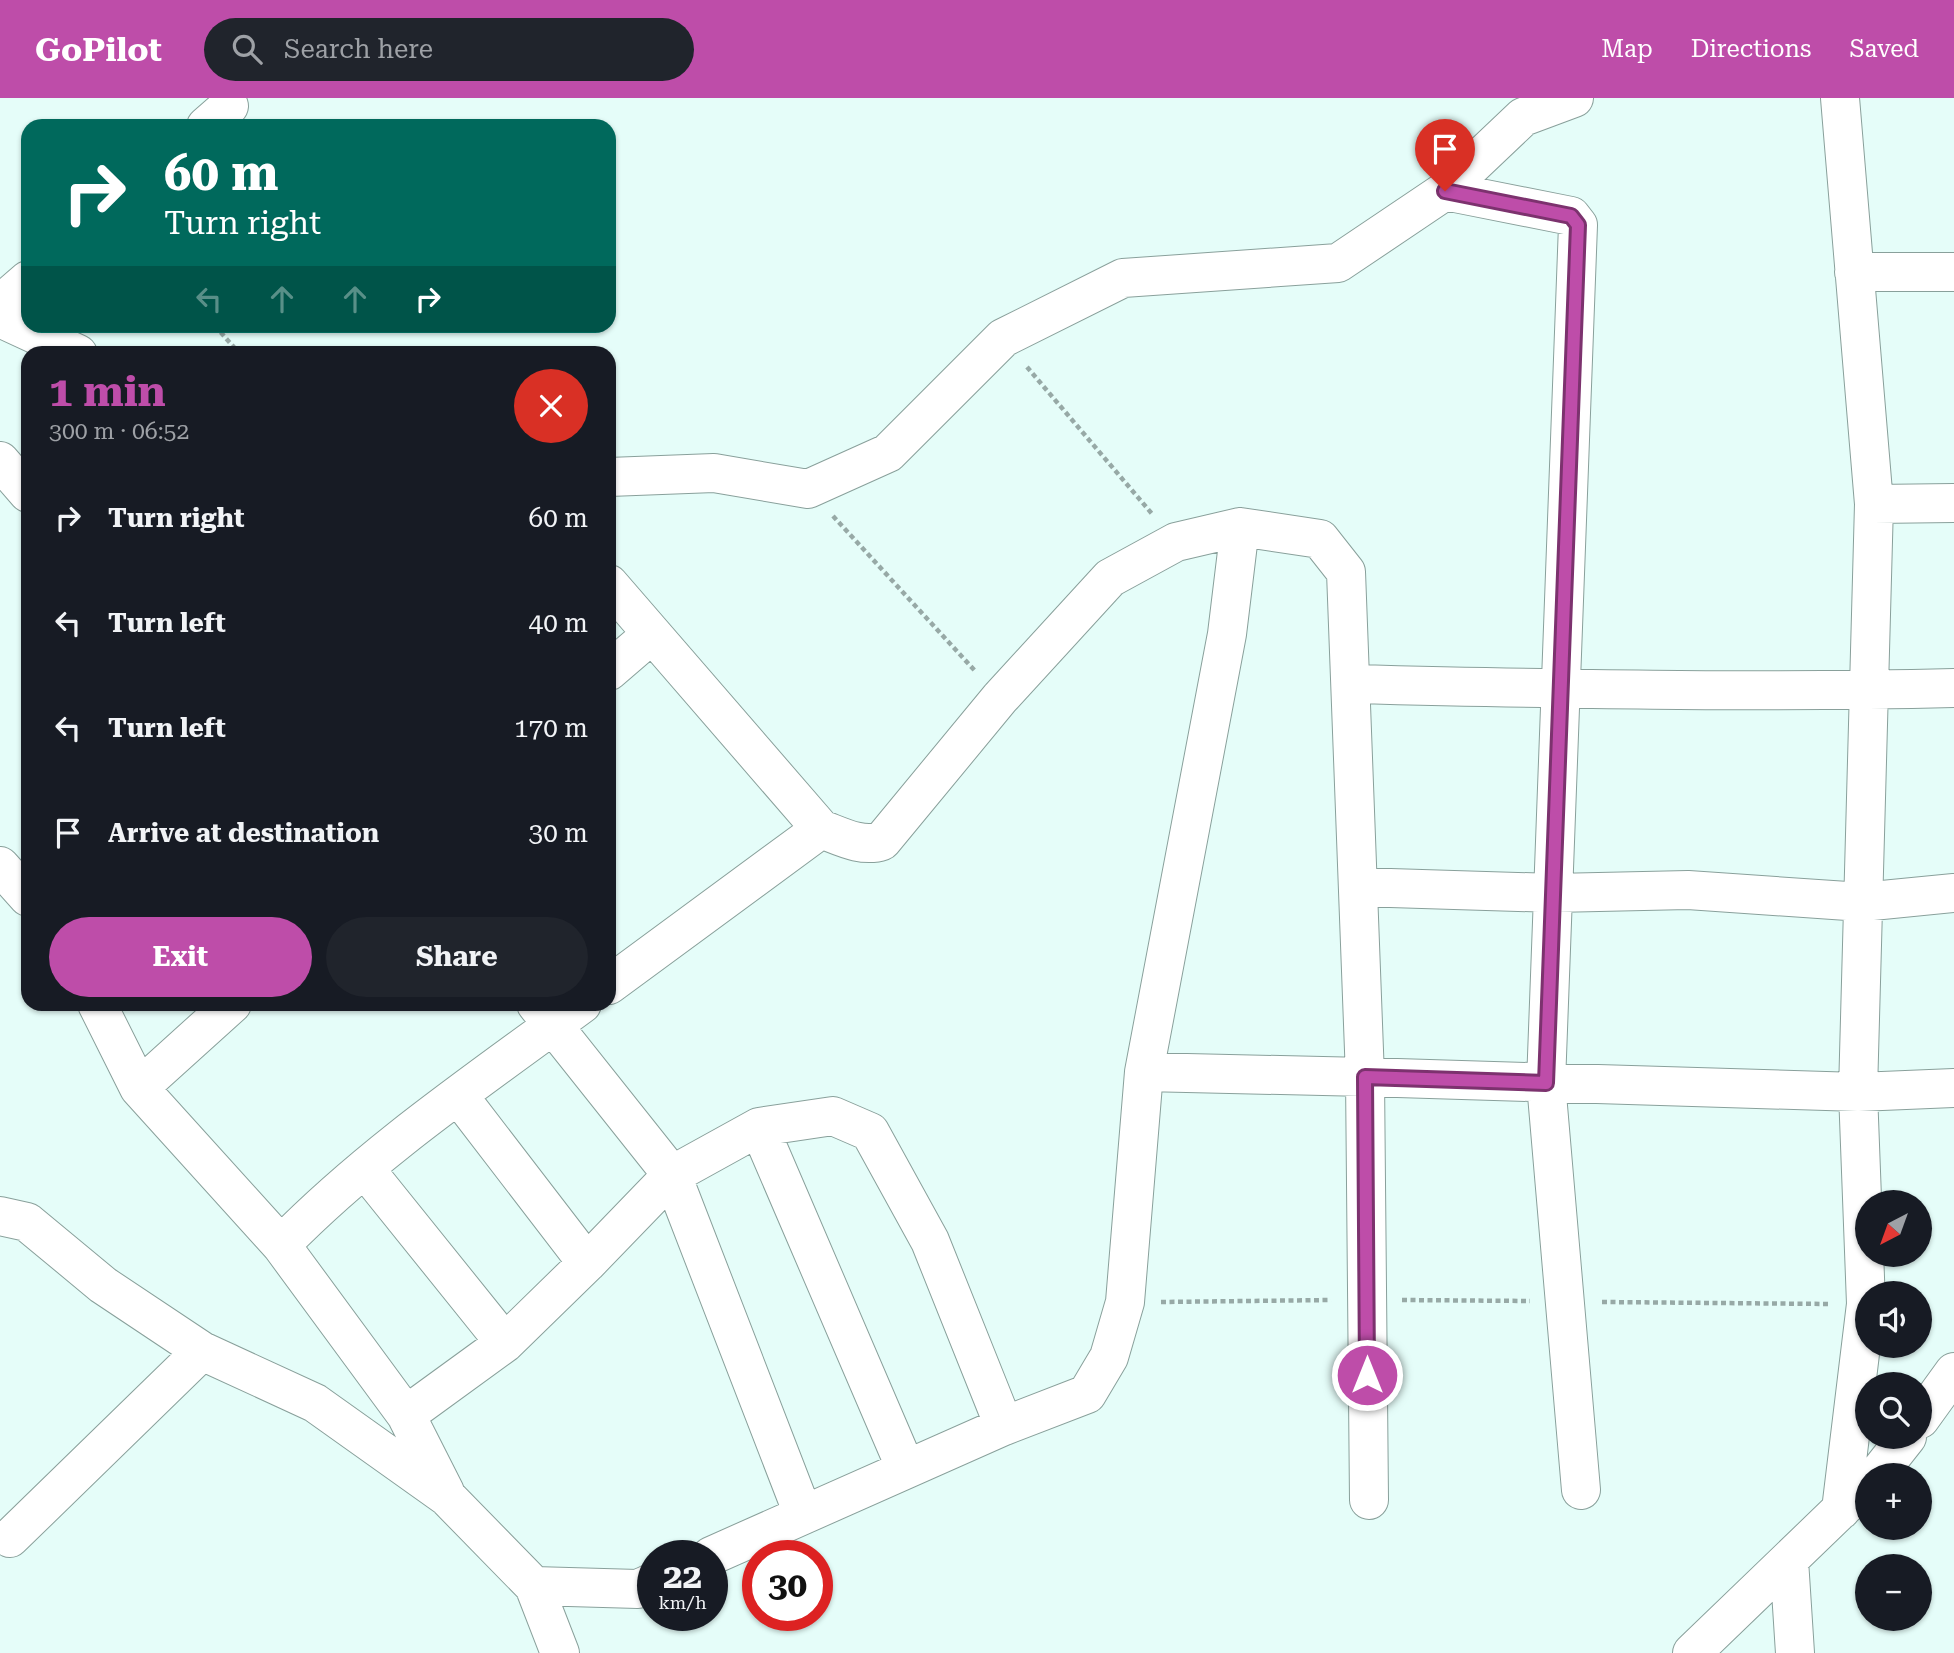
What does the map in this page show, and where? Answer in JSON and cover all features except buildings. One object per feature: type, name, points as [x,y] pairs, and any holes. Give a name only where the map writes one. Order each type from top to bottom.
[{"type":"street","points":[[616,477],[714,473],[808,489],[888,453],[1003,338],[1123,278],[1338,263],[1445,191],[1523,117],[1574,98]]},
{"type":"street","points":[[1840,98],[1874,504],[1858,1093],[1865,1281]]},
{"type":"street","points":[[1445,191],[1571,216],[1578,225],[1546,1083],[1581,1490]]},
{"type":"street","points":[[1854,272],[1954,272]]},
{"type":"street","points":[[0,304],[21,286]]},
{"type":"street","points":[[0,318],[21,328]]},
{"type":"street","points":[[32,333],[61,346]]},
{"type":"street","points":[[0,461],[21,485]]},
{"type":"street","points":[[1874,504],[1954,503]]},
{"type":"street","points":[[728,1548],[1004,1426],[1087,1394],[1109,1357],[1125,1302],[1144,1072],[1222,662],[1240,527]]},
{"type":"street","points":[[616,592],[821,830],[874,844],[882,841],[1000,698],[1110,578],[1176,542],[1240,527],[1320,539],[1346,572],[1365,1077],[1368,1500]]},
{"type":"street","points":[[616,665],[652,634]]},
{"type":"street","points":[[1350,684],[1560,689],[1954,688]]},
{"type":"street","points":[[616,980],[821,830]]},
{"type":"street","points":[[0,866],[21,889]]},
{"type":"street","points":[[1357,887],[1554,893],[1688,890],[1862,902],[1954,893]]},
{"type":"street","points":[[100,1011],[139,1088],[281,1245],[406,1415],[447,1497]]},
{"type":"street","points":[[139,1088],[224,1011]]},
{"type":"street","points":[[281,1245],[407,1133],[458,1095],[557,1012],[672,1175],[803,1514]]},
{"type":"street","points":[[1144,1072],[1858,1093],[1954,1088]]},
{"type":"street","points":[[458,1095],[587,1263]]},
{"type":"street","points":[[406,1415],[505,1343],[672,1175],[760,1127],[833,1116],[870,1132],[930,1241],[1004,1426]]},
{"type":"street","points":[[760,1127],[906,1469]]},
{"type":"street","points":[[366,1169],[505,1343]]},
{"type":"street","points":[[0,1216],[27,1222],[103,1285],[202,1350],[315,1403],[447,1497],[534,1586],[561,1653]]},
{"type":"street","points":[[10,1538],[202,1350]]},
{"type":"street","points":[[1692,1653],[1854,1497],[1863,1358]]},
{"type":"street","points":[[1932,1403],[1954,1373]]},
{"type":"street","points":[[1886,1463],[1898,1449]]},
{"type":"street","points":[[1789,1560],[1795,1653]]},
{"type":"street","points":[[534,1586],[637,1589]]},
{"type":"path","points":[[1003,338],[1176,542]]},
{"type":"path","points":[[808,489],[1000,698]]},
{"type":"path","points":[[1125,1302],[1367,1300],[1855,1304]]},
{"type":"route","points":[[1367,1375],[1365,1077],[1546,1083],[1578,225],[1571,216],[1445,191]]}]
